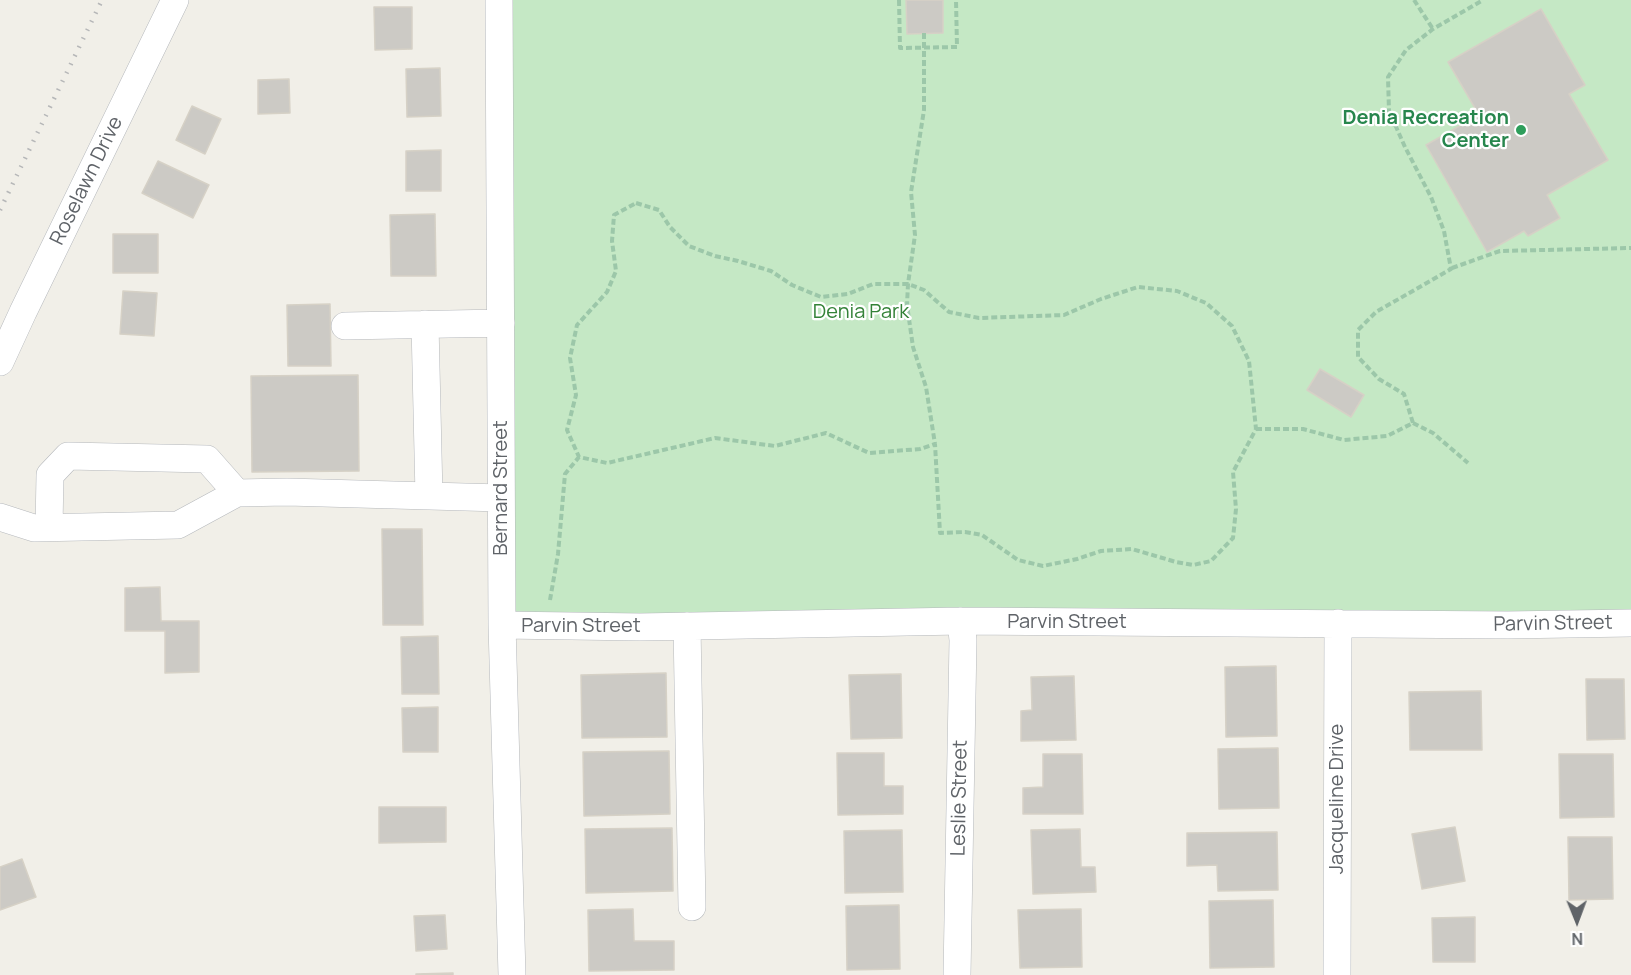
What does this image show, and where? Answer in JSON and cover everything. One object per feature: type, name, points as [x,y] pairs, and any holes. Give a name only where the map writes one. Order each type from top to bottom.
[{"type":"street","name":"Roselawn Drive","points":[[0,362],[175,0]]},
{"type":"street","name":"Bernard Street","points":[[499,0],[502,625],[512,975]]},
{"type":"street","points":[[345,326],[501,323]]},
{"type":"street","points":[[424,324],[429,496]]},
{"type":"street","points":[[49,528],[50,475],[68,456],[207,459],[237,493]]},
{"type":"street","points":[[0,517],[34,528],[178,525],[237,493],[287,492],[501,498]]},
{"type":"street","name":"Parvin Street","points":[[502,625],[687,626],[961,621],[1508,625],[1631,623]]},
{"type":"street","name":"Leslie Street","points":[[957,975],[963,640],[961,621]]},
{"type":"street","name":"Jacqueline Drive","points":[[1337,975],[1338,623]]},
{"type":"street","points":[[687,626],[692,907]]},
{"type":"path","points":[[899,0],[900,48],[957,47],[956,0]]},
{"type":"path","points":[[1414,0],[1433,29]]},
{"type":"path","points":[[1451,268],[1444,231],[1431,197],[1389,111],[1388,77],[1406,50],[1433,29],[1483,0]]},
{"type":"path","points":[[579,457],[567,430],[576,395],[570,357],[577,325],[607,292],[616,271],[612,241],[614,215],[636,203],[659,210],[670,227],[689,246],[715,256],[771,271],[792,285],[821,297],[848,294],[873,284],[908,284],[924,290],[949,312],[979,318],[1064,315],[1101,299],[1138,287],[1177,291],[1206,303],[1232,326],[1250,361],[1256,429],[1233,472],[1236,509],[1233,538],[1211,561],[1193,565],[1132,549],[1101,551],[1077,559],[1042,566],[1018,560],[982,535],[965,532],[940,533],[935,444],[926,387],[913,347],[907,305],[908,284],[915,235],[911,192],[924,110],[924,33]]},
{"type":"path","points":[[1467,463],[1433,433],[1413,423],[1404,394],[1379,379],[1358,357],[1359,330],[1376,312],[1451,268],[1500,251],[1631,248]]},
{"type":"path","points":[[1256,429],[1303,429],[1344,440],[1387,436],[1413,423]]},
{"type":"path","points":[[579,457],[607,463],[715,438],[775,446],[826,434],[869,453],[920,449],[935,444]]},
{"type":"path","points":[[545,626],[558,554],[565,474],[579,457]]},
{"type":"green space","name":"Denia Park","points":[[497,0],[1631,0],[1631,622],[502,625]]},
{"type":"building","points":[[906,0],[943,0],[943,33],[907,34]]},
{"type":"building","points":[[374,7],[412,7],[412,49],[375,50]]},
{"type":"building","name":"Denia Recreation Center","points":[[1541,9],[1585,85],[1569,94],[1608,160],[1547,195],[1560,218],[1528,236],[1524,231],[1487,252],[1426,145],[1479,115],[1448,62]]},
{"type":"building","points":[[440,68],[441,116],[407,117],[406,69]]},
{"type":"building","points":[[289,79],[290,113],[258,114],[258,80]]},
{"type":"building","points":[[192,106],[221,119],[205,154],[176,140]]},
{"type":"building","points":[[441,150],[441,191],[406,191],[406,151]]},
{"type":"building","points":[[158,161],[209,185],[193,218],[142,193]]},
{"type":"building","points":[[435,214],[436,276],[391,276],[390,215]]},
{"type":"building","points":[[113,234],[158,234],[158,273],[113,273]]},
{"type":"building","points":[[123,291],[157,293],[154,336],[120,334]]},
{"type":"building","points":[[330,304],[331,366],[288,366],[287,305]]},
{"type":"building","points":[[1320,369],[1364,395],[1351,417],[1307,390]]},
{"type":"building","points":[[358,375],[359,471],[252,472],[251,376]]},
{"type":"building","points":[[382,529],[422,529],[423,625],[383,625]]},
{"type":"building","points":[[160,587],[161,621],[199,621],[199,672],[165,673],[165,631],[125,631],[125,588]]},
{"type":"building","points":[[438,636],[439,694],[402,694],[401,637]]},
{"type":"building","points":[[1276,666],[1277,736],[1226,737],[1225,667]]},
{"type":"building","points":[[666,673],[667,737],[582,738],[581,675]]},
{"type":"building","points":[[901,674],[902,738],[851,739],[849,675]]},
{"type":"building","points":[[1074,676],[1076,740],[1021,741],[1021,711],[1032,710],[1031,677]]},
{"type":"building","points":[[1586,679],[1624,679],[1625,739],[1587,740]]},
{"type":"building","points":[[1481,691],[1482,750],[1410,750],[1409,692]]},
{"type":"building","points":[[438,707],[438,752],[403,752],[402,708]]},
{"type":"building","points":[[1278,748],[1279,808],[1219,809],[1218,749]]},
{"type":"building","points":[[669,751],[670,814],[584,816],[583,752]]},
{"type":"building","points":[[837,753],[884,753],[884,786],[903,786],[903,814],[838,815]]},
{"type":"building","points":[[1043,754],[1082,754],[1083,814],[1023,814],[1023,788],[1043,787]]},
{"type":"building","points":[[1559,754],[1613,754],[1614,817],[1560,818]]},
{"type":"building","points":[[379,807],[446,807],[446,842],[379,843]]},
{"type":"building","points":[[1455,827],[1465,881],[1422,889],[1412,834]]},
{"type":"building","points":[[672,828],[673,891],[586,893],[585,829]]},
{"type":"building","points":[[1080,829],[1081,867],[1095,867],[1096,892],[1033,894],[1031,830]]},
{"type":"building","points":[[902,830],[903,892],[845,893],[844,831]]},
{"type":"building","points":[[1277,832],[1278,890],[1218,891],[1217,865],[1187,866],[1187,833]]},
{"type":"building","points":[[1568,837],[1612,837],[1613,899],[1569,900]]},
{"type":"building","points":[[22,859],[36,897],[0,910],[0,867]]},
{"type":"building","points":[[1273,900],[1274,967],[1210,968],[1209,901]]},
{"type":"building","points":[[899,905],[900,969],[847,970],[846,906]]},
{"type":"building","points":[[633,909],[634,941],[674,941],[674,970],[589,971],[588,910]]},
{"type":"building","points":[[1081,909],[1082,967],[1020,968],[1018,910]]},
{"type":"building","points":[[445,915],[447,949],[416,951],[414,916]]},
{"type":"building","points":[[1475,917],[1475,962],[1433,962],[1432,918]]},
{"type":"building","points":[[453,973],[453,975],[416,975],[416,974]]},
{"type":"railway","points":[[0,210],[102,0]]},
{"type":"place","name":"Denia Recreation Center","points":[[1521,130]]}]
